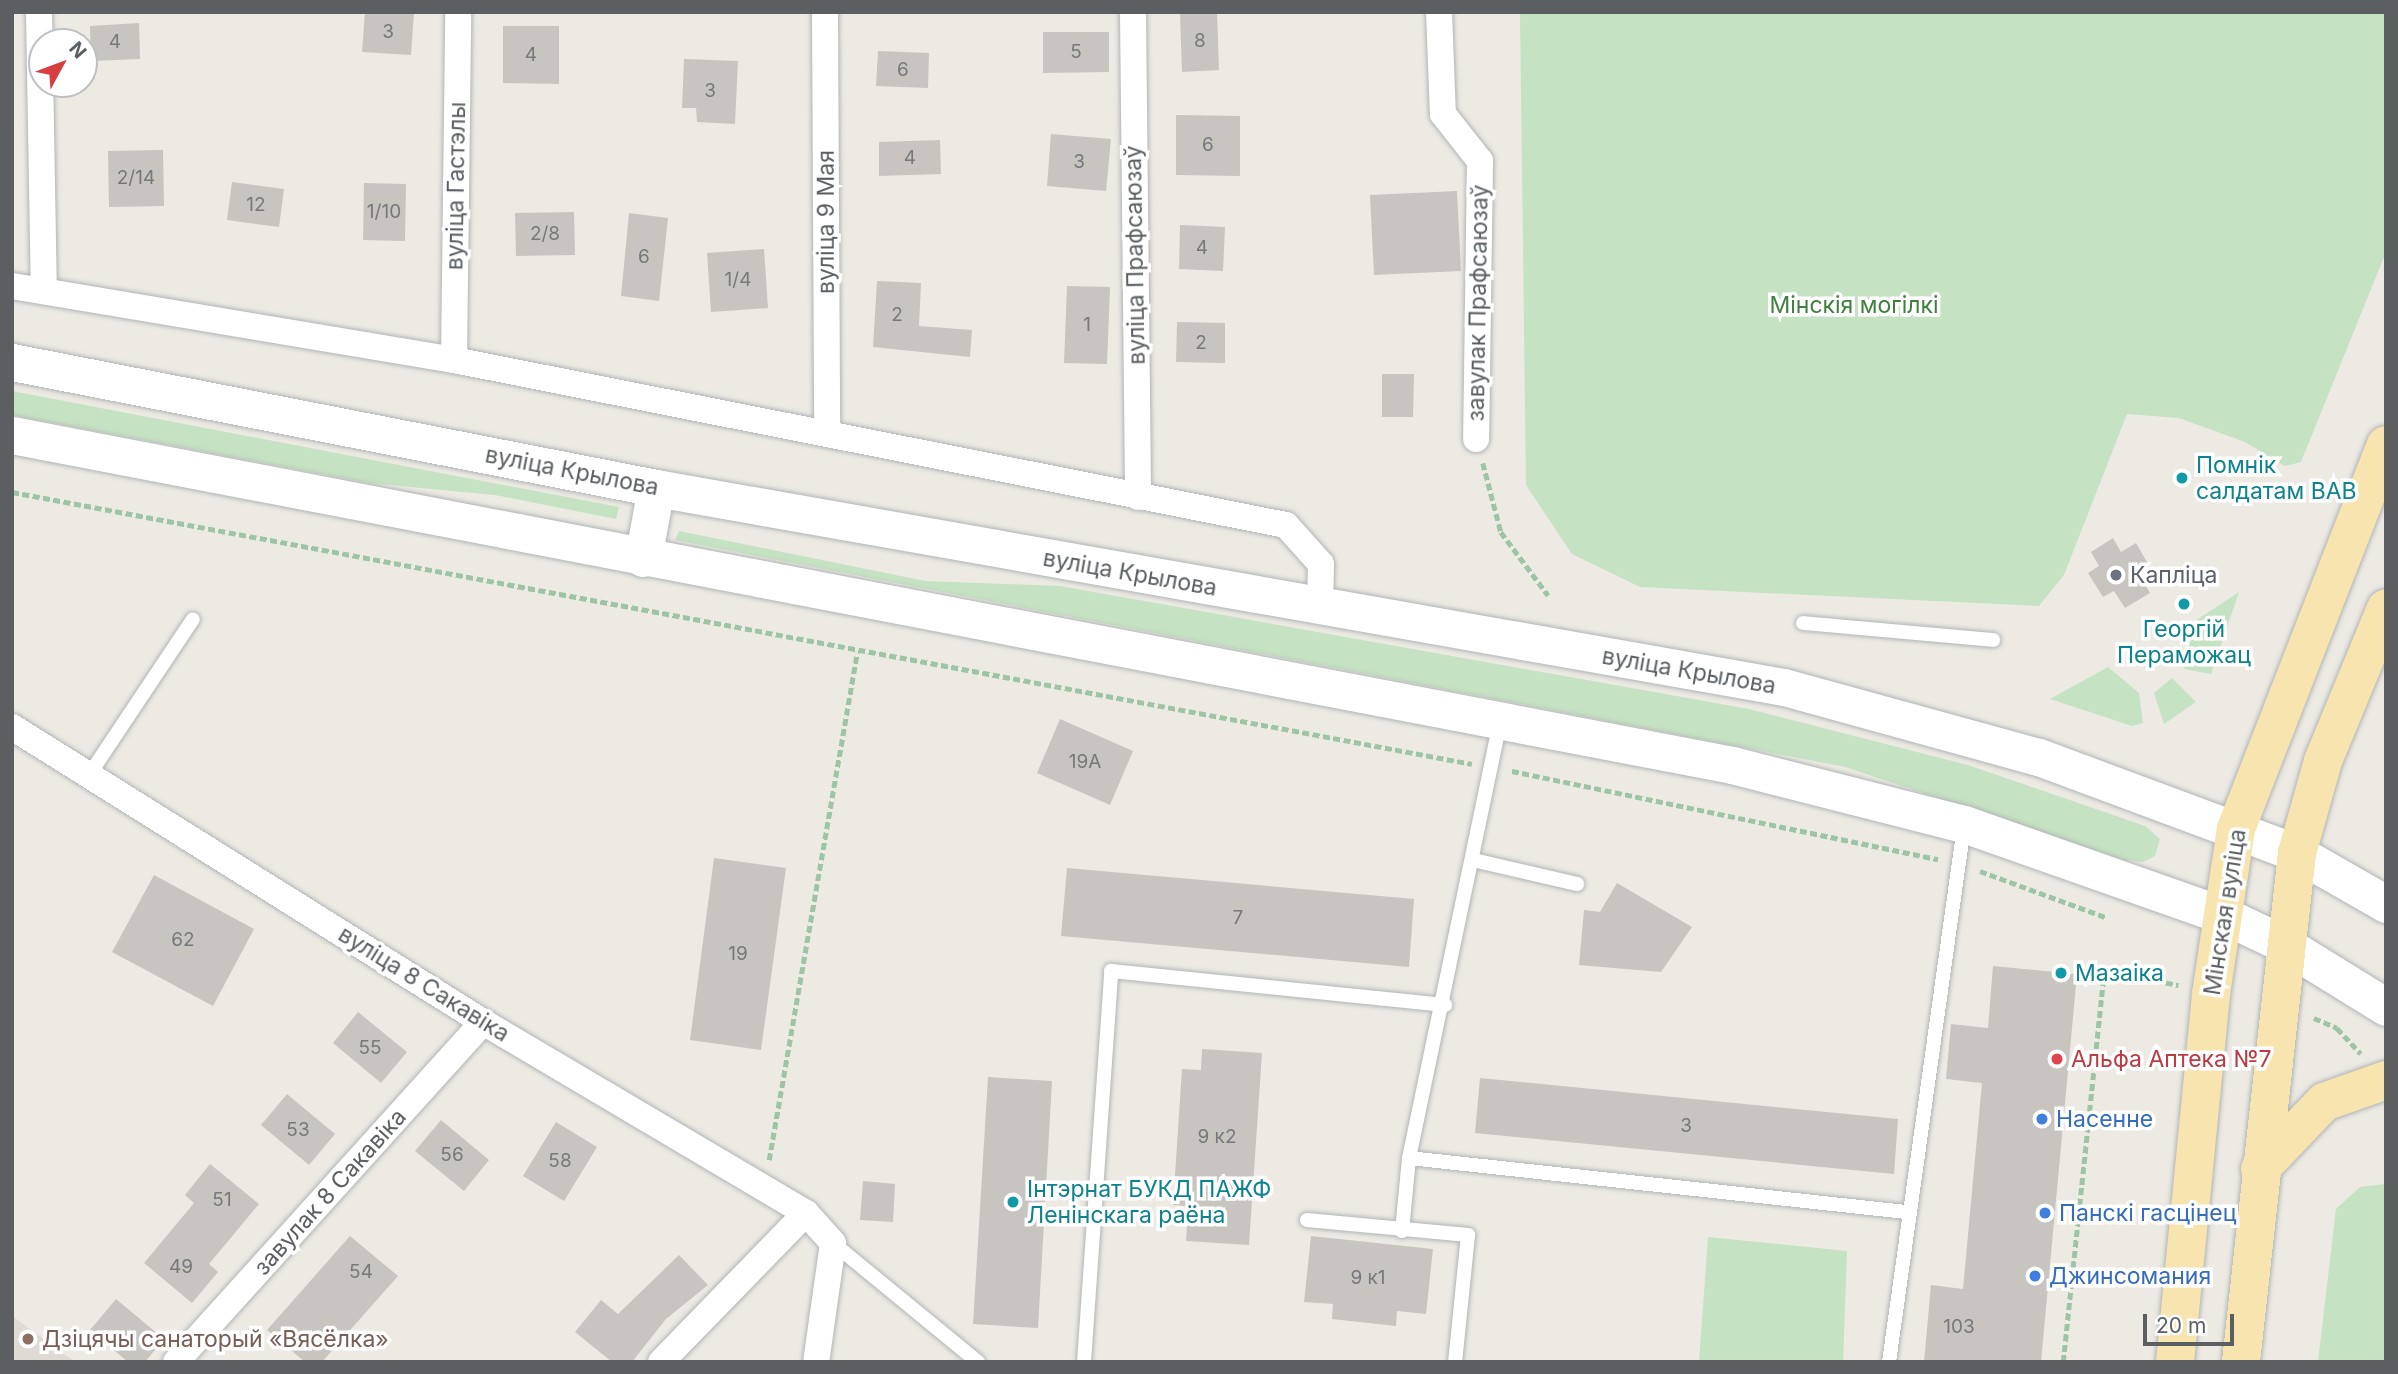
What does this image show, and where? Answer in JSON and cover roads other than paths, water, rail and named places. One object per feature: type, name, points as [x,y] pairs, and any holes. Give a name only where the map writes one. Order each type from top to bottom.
[{"type":"main road","name":"вуліца Крылова","points":[[12,362],[656,488],[1320,608],[1784,687],[2039,757],[2297,853],[2386,904]]},
{"type":"main road","points":[[12,435],[1500,724],[1732,765],[1964,824],[2225,916],[2284,944],[2386,1007]]},
{"type":"main road","name":"Мінская вуліца","points":[[2175,1362],[2211,994],[2225,916],[2236,829],[2386,445]]},
{"type":"main road","points":[[643,558],[656,488]]},
{"type":"main road","points":[[2241,1362],[2284,944],[2297,853],[2323,761],[2386,608]]},
{"type":"main road","points":[[2260,1169],[2324,1102],[2377,1074]]},
{"type":"street","points":[[39,12],[44,290]]},
{"type":"street","name":"вуліца Гастэлы","points":[[454,360],[458,12]]},
{"type":"street","name":"вуліца 9 Мая","points":[[825,12],[827,432]]},
{"type":"street","name":"вуліца Прафсаюзаў","points":[[1133,12],[1138,497]]},
{"type":"street","name":"завулак Прафсаюзаў","points":[[1439,12],[1444,114],[1480,161],[1476,439]]},
{"type":"street","points":[[12,286],[454,360],[1286,525],[1321,564],[1320,608]]},
{"type":"street","name":"вуліца 8 Сакавіка","points":[[15,733],[89,775],[484,1021],[759,1183],[806,1213],[833,1243]]},
{"type":"street","name":"завулак 8 Сакавіка","points":[[176,1362],[484,1021]]},
{"type":"street","points":[[662,1362],[806,1213]]},
{"type":"street","points":[[816,1362],[833,1243]]},
{"type":"lane","points":[[89,775],[193,619]]},
{"type":"lane","points":[[1803,623],[1993,640]]},
{"type":"lane","points":[[1402,1231],[1409,1158],[1445,1005],[1500,724]]},
{"type":"lane","points":[[1889,1362],[1905,1213],[1964,824]]},
{"type":"lane","points":[[1473,860],[1577,884]]},
{"type":"lane","points":[[1084,1362],[1111,971],[1445,1005]]},
{"type":"lane","points":[[1409,1158],[1905,1213]]},
{"type":"lane","points":[[1307,1220],[1402,1231],[1468,1235],[1455,1362]]},
{"type":"lane","points":[[833,1243],[978,1362]]},
{"type":"place","name":"Помнік салдатам ВАВ","points":[[2182,478]]},
{"type":"place","name":"Капліца","points":[[2116,575]]},
{"type":"place","name":"Георгій Пераможац","points":[[2184,604]]},
{"type":"place","name":"Мазаіка","points":[[2061,973]]},
{"type":"place","name":"Альфа Аптека №7","points":[[2057,1059]]},
{"type":"place","name":"Насенне","points":[[2042,1119]]},
{"type":"place","name":"Інтэрнат БУКД ПАЖФ Ленінскага раёна","points":[[1013,1202]]},
{"type":"place","name":"Панскі гасцінец","points":[[2045,1213]]},
{"type":"place","name":"Джинсомания","points":[[2035,1276]]},
{"type":"place","name":"Дзіцячы санаторый «Вясёлка»","points":[[28,1339]]},
{"type":"park label","name":"Мінскія могілкі","points":[[1854,305]]}]
